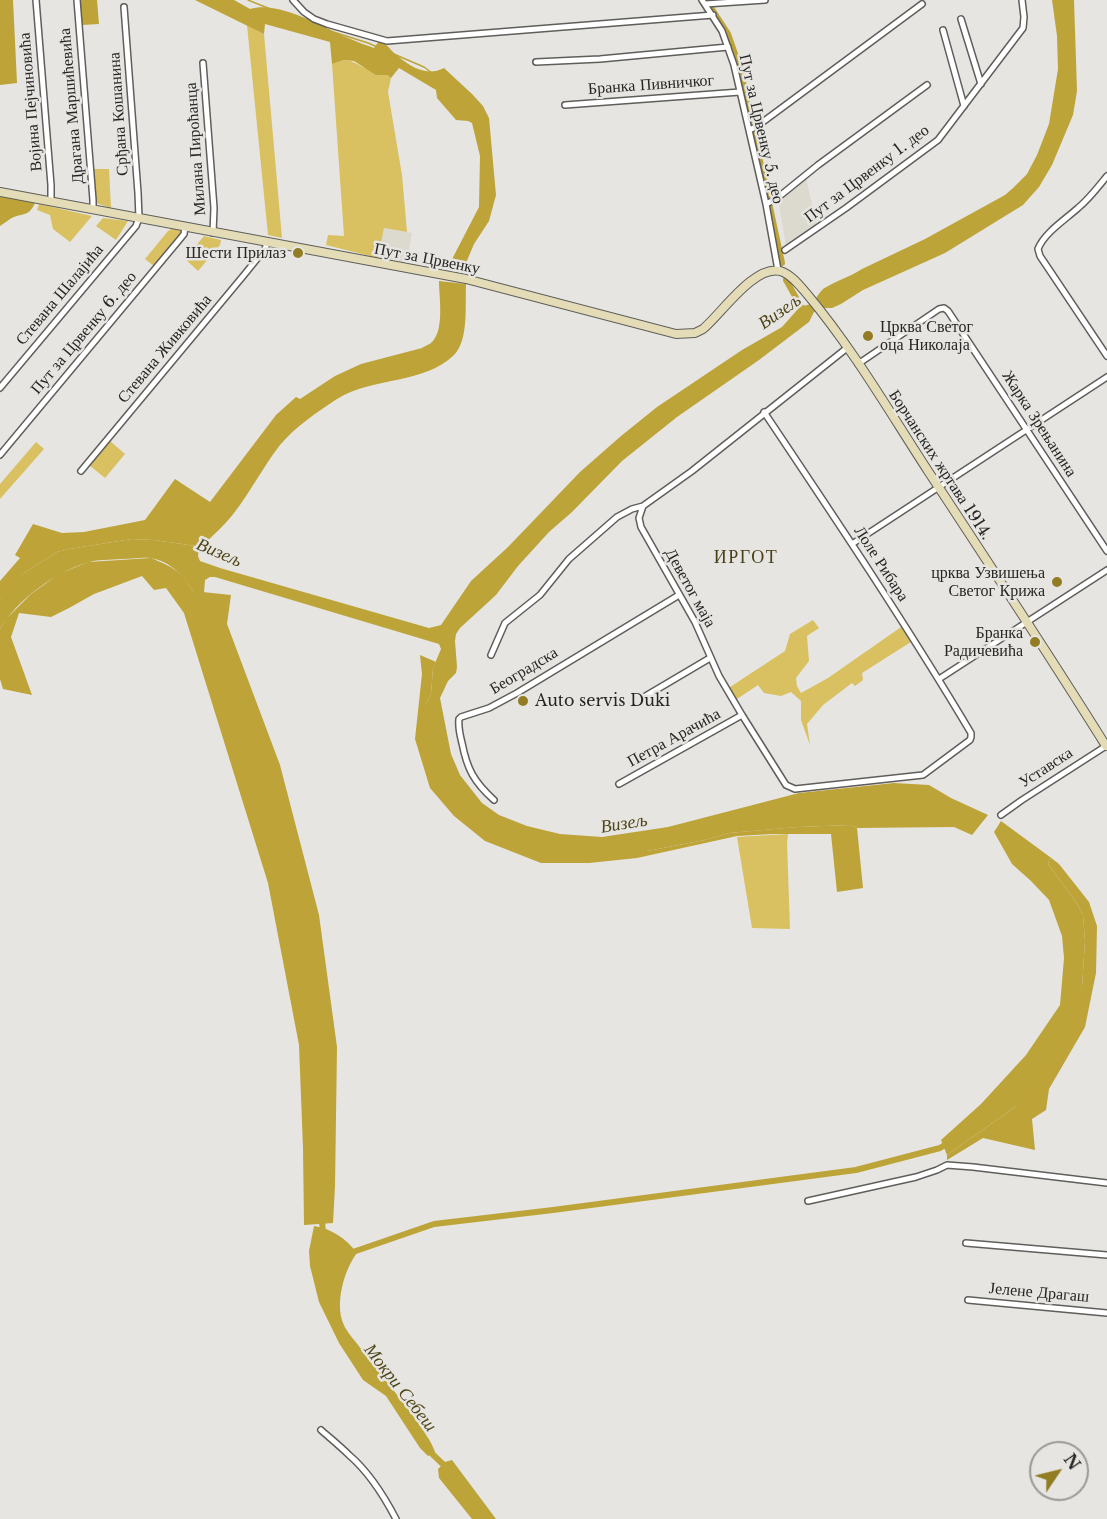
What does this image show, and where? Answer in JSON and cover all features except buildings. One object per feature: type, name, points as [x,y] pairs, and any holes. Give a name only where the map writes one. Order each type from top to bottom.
[{"type":"street","name":"Војина Пејчиновића","points":[[36,0],[51,201]]},
{"type":"street","name":"Драгана Маршићевића","points":[[77,0],[93,210]]},
{"type":"street","points":[[293,0],[314,19],[387,41],[713,15]]},
{"type":"street","points":[[703,2],[765,0]]},
{"type":"street","name":"Пут за Црвенку 1. део","points":[[785,250],[938,140],[1023,28],[1022,0]]},
{"type":"street","name":"Пут за Црвенку 5. део","points":[[703,2],[722,31],[728,48],[769,202],[778,270]]},
{"type":"street","points":[[749,130],[922,4]]},
{"type":"street","name":"Срђана Кошанина","points":[[124,7],[139,218]]},
{"type":"street","points":[[961,19],[981,84]]},
{"type":"street","points":[[943,30],[964,106]]},
{"type":"street","points":[[536,62],[728,48]]},
{"type":"street","name":"Милана Пироћанца","points":[[203,63],[214,208],[213,232]]},
{"type":"street","points":[[769,202],[927,86]]},
{"type":"street","name":"Бранка Пивничког","points":[[565,105],[740,92]]},
{"type":"street","points":[[1107,176],[1082,204],[1040,244],[1038,249],[1040,256],[1107,356]]},
{"type":"street","name":"Пут за Црвенку","points":[[0,192],[466,279],[676,334],[694,333],[703,329],[755,276],[770,270],[778,270]]},
{"type":"street","name":"Стевана Шалајића","points":[[0,388],[136,226],[139,218]]},
{"type":"street","name":"Пут за Црвенку 6. део","points":[[0,455],[180,239],[185,227]]},
{"type":"street","name":"Стевана Живковића","points":[[81,471],[244,275],[265,249],[267,243]]},
{"type":"street","name":"Борчанских жртава 1914.","points":[[778,270],[791,277],[847,348],[1107,746]]},
{"type":"street","name":"Жарка Зрењанина","points":[[858,364],[939,309],[944,308],[948,311],[1107,551]]},
{"type":"street","points":[[643,506],[692,471],[847,348]]},
{"type":"street","points":[[852,544],[1107,377]]},
{"type":"street","name":"Лоле Рибара","points":[[764,412],[852,544],[971,733],[970,740],[923,775]]},
{"type":"street","name":"Деветог маја","points":[[643,506],[639,518],[641,527],[695,622],[710,658],[783,781],[792,789],[923,775]]},
{"type":"street","name":"Београдска","points":[[491,655],[502,627],[536,599],[569,560],[617,517],[643,506]]},
{"type":"street","points":[[939,679],[1107,570]]},
{"type":"street","name":"Београдска","points":[[494,800],[483,789],[468,767],[459,719],[489,708],[517,693],[679,595]]},
{"type":"street","points":[[644,697],[710,658]]},
{"type":"street","name":"Петра Арачића","points":[[619,784],[742,715]]},
{"type":"street","name":"Уставска","points":[[1000,815],[1107,746]]},
{"type":"street","points":[[808,1201],[916,1177],[947,1165],[1107,1183]]},
{"type":"street","points":[[966,1243],[1107,1254]]},
{"type":"street","name":"Јелене Драгаш","points":[[968,1300],[1107,1313]]},
{"type":"street","points":[[321,1430],[351,1455],[389,1505],[396,1519]]},
{"type":"shaded area","points":[[0,0],[13,0],[17,83],[0,85]]},
{"type":"shaded area","points":[[80,0],[97,0],[99,24],[82,25]]},
{"type":"shaded area","points":[[195,0],[234,0],[250,9],[274,8],[300,16],[374,48],[379,41],[417,69],[430,72],[444,68],[472,94],[483,106],[489,118],[496,195],[489,221],[474,244],[463,270],[448,267],[479,207],[480,156],[472,123],[456,120],[437,98],[436,90],[399,68],[391,78],[387,75],[376,75],[354,61],[344,60],[332,64],[330,42],[265,24],[264,34]]},
{"type":"shaded area","points":[[1052,0],[1074,0],[1077,91],[1073,115],[1052,165],[1039,187],[1023,205],[945,253],[863,290],[832,308],[820,308],[814,312],[809,322],[677,417],[622,461],[549,532],[518,566],[496,595],[460,628],[455,641],[456,673],[448,681],[440,698],[451,754],[460,775],[482,803],[499,815],[527,826],[560,834],[602,837],[668,827],[799,793],[894,783],[929,785],[988,815],[972,835],[954,827],[857,828],[851,825],[729,833],[705,840],[604,857],[550,855],[513,849],[476,823],[441,787],[432,766],[424,738],[426,704],[431,694],[433,668],[441,649],[439,644],[215,577],[205,580],[204,593],[195,594],[182,576],[171,566],[147,558],[95,561],[61,573],[26,598],[0,629],[0,599],[11,584],[24,573],[57,552],[132,539],[196,546],[199,549],[200,561],[220,568],[429,628],[441,625],[471,581],[508,547],[580,472],[657,407],[742,350],[782,327],[798,309],[811,304],[823,289],[925,239],[1005,195],[1027,174],[1049,124],[1058,69],[1057,36]]},
{"type":"shaded area","points":[[247,25],[264,34],[282,238],[268,235]]},
{"type":"shaded area","points":[[344,60],[391,78],[388,92],[402,175],[407,232],[384,228],[378,258],[326,245],[328,235],[344,236],[332,64]]},
{"type":"shaded area","points":[[93,169],[109,169],[111,208],[96,203]]},
{"type":"shaded area","points":[[806,178],[817,225],[786,246],[778,199]]},
{"type":"shaded area","points":[[0,196],[35,203],[29,212],[12,218],[0,226]]},
{"type":"shaded area","points":[[39,204],[92,216],[70,242],[53,229],[50,215],[37,210]]},
{"type":"shaded area","points":[[103,218],[128,221],[116,240],[96,226]]},
{"type":"shaded area","points":[[173,228],[183,230],[154,266],[145,259]]},
{"type":"shaded area","points":[[384,228],[412,233],[407,263],[378,258]]},
{"type":"shaded area","points":[[204,236],[221,240],[220,245],[198,271],[185,259]]},
{"type":"shaded area","points":[[439,281],[466,284],[464,331],[459,348],[454,355],[442,365],[428,371],[351,392],[307,420],[280,445],[234,513],[199,549],[196,546],[132,539],[57,552],[24,573],[0,599],[0,581],[20,558],[15,555],[33,524],[62,533],[84,532],[145,520],[175,479],[210,502],[276,415],[296,397],[300,399],[335,376],[361,364],[422,348],[430,343],[435,338],[440,323]]},
{"type":"shaded area","points":[[110,441],[125,454],[105,478],[89,465]]},
{"type":"shaded area","points":[[36,442],[44,449],[0,499],[0,484]]},
{"type":"shaded area","points":[[151,558],[175,570],[193,591],[231,595],[227,624],[280,765],[319,915],[337,1047],[333,1223],[304,1225],[299,1045],[268,883],[184,613],[166,588],[154,590],[142,576],[94,594],[51,617],[19,613],[11,637],[32,695],[3,689],[0,679],[0,629],[6,619],[31,594],[59,574],[88,562]]},
{"type":"shaded area","points":[[813,620],[819,628],[807,636],[809,661],[796,678],[801,693],[828,678],[904,625],[914,640],[862,673],[863,680],[855,686],[852,683],[823,705],[807,724],[810,745],[801,720],[801,701],[791,692],[781,696],[764,693],[758,685],[734,701],[727,689],[785,651],[790,634]]},
{"type":"shaded area","points":[[420,655],[436,662],[433,668],[431,694],[426,704],[476,823],[647,851],[729,833],[851,825],[857,828],[863,888],[837,892],[831,834],[737,836],[637,858],[589,863],[541,863],[485,841],[454,816],[430,788],[415,739],[422,674]]},
{"type":"shaded area","points":[[1001,821],[1050,857],[1048,864],[1083,915],[1085,941],[1082,987],[1060,1049],[1015,1107],[947,1155],[941,1140],[981,1104],[1026,1055],[1060,1005],[1064,958],[1062,936],[1049,900],[1012,864],[994,832]]},
{"type":"shaded area","points":[[788,834],[790,929],[752,928],[737,837]]},
{"type":"shaded area","points":[[1050,857],[1059,864],[1089,902],[1097,926],[1096,973],[1085,1027],[1049,1089],[1046,1110],[1032,1119],[1035,1150],[983,1138],[947,1160],[947,1155],[1015,1107],[1082,987],[1085,941],[1083,915],[1048,864]]},
{"type":"shaded area","points":[[314,1226],[338,1235],[357,1253],[348,1268],[340,1297],[343,1323],[427,1436],[435,1452],[428,1456],[420,1448],[386,1396],[363,1380],[339,1343],[319,1302],[310,1266],[309,1251]]},
{"type":"shaded area","points":[[452,1460],[496,1519],[472,1519],[439,1478],[438,1469],[445,1462]]},
{"type":"waterway","points":[[248,0],[305,23],[368,43],[424,67],[461,95],[477,117],[487,149],[487,202],[478,226],[459,257],[457,271]]},
{"type":"waterway","points":[[706,0],[728,34],[740,68],[782,263]]},
{"type":"waterway","name":"Визељ","points":[[786,280],[804,312]]},
{"type":"waterway","name":"Визељ","points":[[198,548],[264,450],[290,420],[345,380],[429,357],[445,345],[454,326],[455,285]]},
{"type":"waterway","points":[[197,588],[213,623],[253,744],[300,913],[319,1009],[323,1128],[321,1206],[323,1234]]},
{"type":"waterway","points":[[350,1253],[434,1224],[856,1170],[940,1148],[948,1143]]},
{"type":"waterway","name":"Мокри Себеш","points":[[426,1448],[449,1470]]},
{"type":"place","name":"Шести Прилаз","points":[[298,253]]},
{"type":"place","name":"Црква Светог оца Николаја","points":[[868,336]]},
{"type":"place","name":"црква Узвишења Светог Крижа","points":[[1057,582]]},
{"type":"place","name":"Бранка Радичевића","points":[[1035,642]]},
{"type":"place","name":"Auto servis Duki","points":[[523,701]]},
{"type":"district","name":"ИРГОТ","points":[[746,558]]}]
